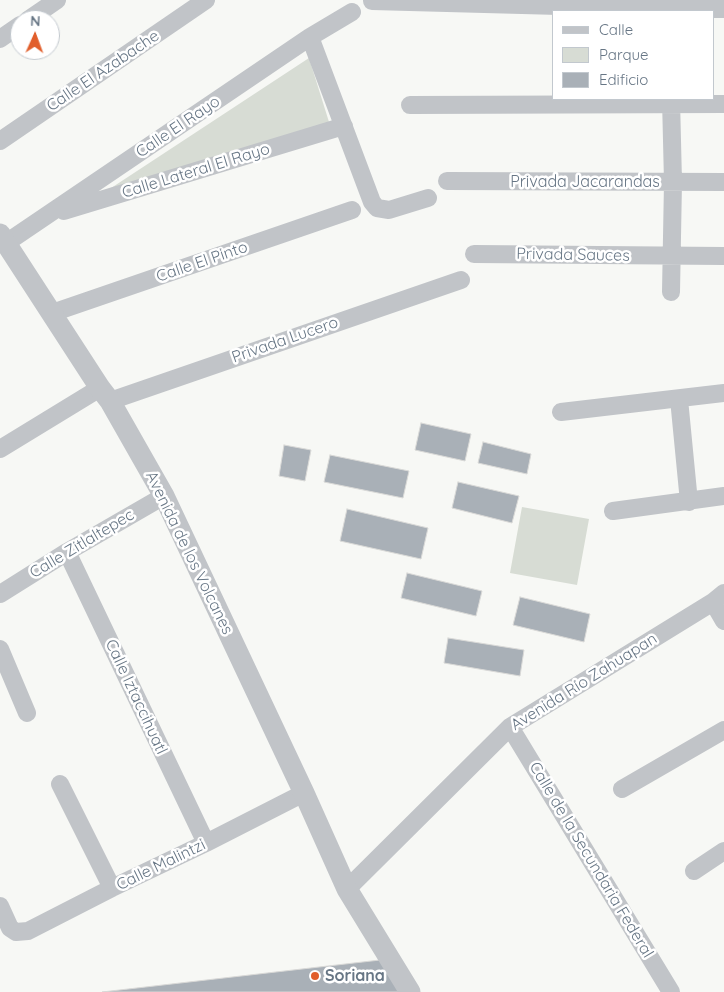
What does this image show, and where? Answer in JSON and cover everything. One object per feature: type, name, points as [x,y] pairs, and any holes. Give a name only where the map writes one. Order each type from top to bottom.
[{"type":"street","points":[[42,10],[57,0]]},
{"type":"street","name":"Calle El Azabache","points":[[0,141],[206,0]]},
{"type":"street","points":[[372,1],[724,9]]},
{"type":"street","name":"Calle El Rayo","points":[[3,239],[48,216],[310,37],[352,12]]},
{"type":"street","points":[[310,37],[372,202],[377,208],[389,210],[428,198]]},
{"type":"street","points":[[671,101],[673,182],[671,292]]},
{"type":"street","points":[[410,105],[671,101],[724,104]]},
{"type":"street","name":"Calle Lateral El Rayo","points":[[48,216],[344,126]]},
{"type":"street","name":"Privada Jacarandas","points":[[447,181],[724,182]]},
{"type":"street","name":"Calle El Pinto","points":[[52,313],[352,210]]},
{"type":"street","name":"Avenida de los Volcanes","points":[[3,239],[105,394],[164,496],[304,793],[347,889],[410,992]]},
{"type":"street","name":"Privada Sauces","points":[[474,254],[724,256]]},
{"type":"street","name":"Privada Lucero","points":[[1,446],[105,394],[461,280]]},
{"type":"street","points":[[561,412],[724,393]]},
{"type":"street","points":[[679,399],[689,502]]},
{"type":"street","name":"Calle Zitlaltepec","points":[[0,594],[67,552],[164,496]]},
{"type":"street","points":[[613,511],[724,496]]},
{"type":"street","name":"Calle Iztaccihuatl","points":[[67,552],[206,843]]},
{"type":"street","points":[[718,598],[724,621]]},
{"type":"street","name":"Avenida Río Zahuapan","points":[[347,889],[510,727],[718,598]]},
{"type":"street","points":[[0,649],[27,713]]},
{"type":"street","name":"Calle de la Secundaria Federal","points":[[510,727],[672,992]]},
{"type":"street","points":[[622,789],[724,730]]},
{"type":"street","points":[[60,784],[112,888]]},
{"type":"street","name":"Calle Malintzi","points":[[0,906],[10,928],[16,932],[28,931],[304,793]]},
{"type":"street","points":[[694,871],[724,851]]},
{"type":"green space","points":[[309,58],[329,122],[102,194]]},
{"type":"green space","points":[[522,507],[589,519],[577,585],[510,573]]},
{"type":"building","points":[[421,423],[471,434],[465,461],[415,450]]},
{"type":"building","points":[[483,442],[531,454],[527,474],[478,463]]},
{"type":"building","points":[[284,445],[311,450],[305,481],[279,476]]},
{"type":"building","points":[[330,455],[409,471],[403,498],[324,482]]},
{"type":"building","points":[[458,482],[519,496],[512,523],[452,508]]},
{"type":"building","points":[[347,509],[428,528],[421,559],[340,541]]},
{"type":"building","points":[[407,573],[482,591],[476,616],[401,598]]},
{"type":"building","points":[[520,597],[590,614],[584,642],[513,625]]},
{"type":"building","points":[[448,638],[524,650],[520,676],[444,663]]},
{"type":"building","name":"Soriana","points":[[380,960],[400,992],[102,992]]},
{"type":"place","name":"Soriana","points":[[315,976]]}]
